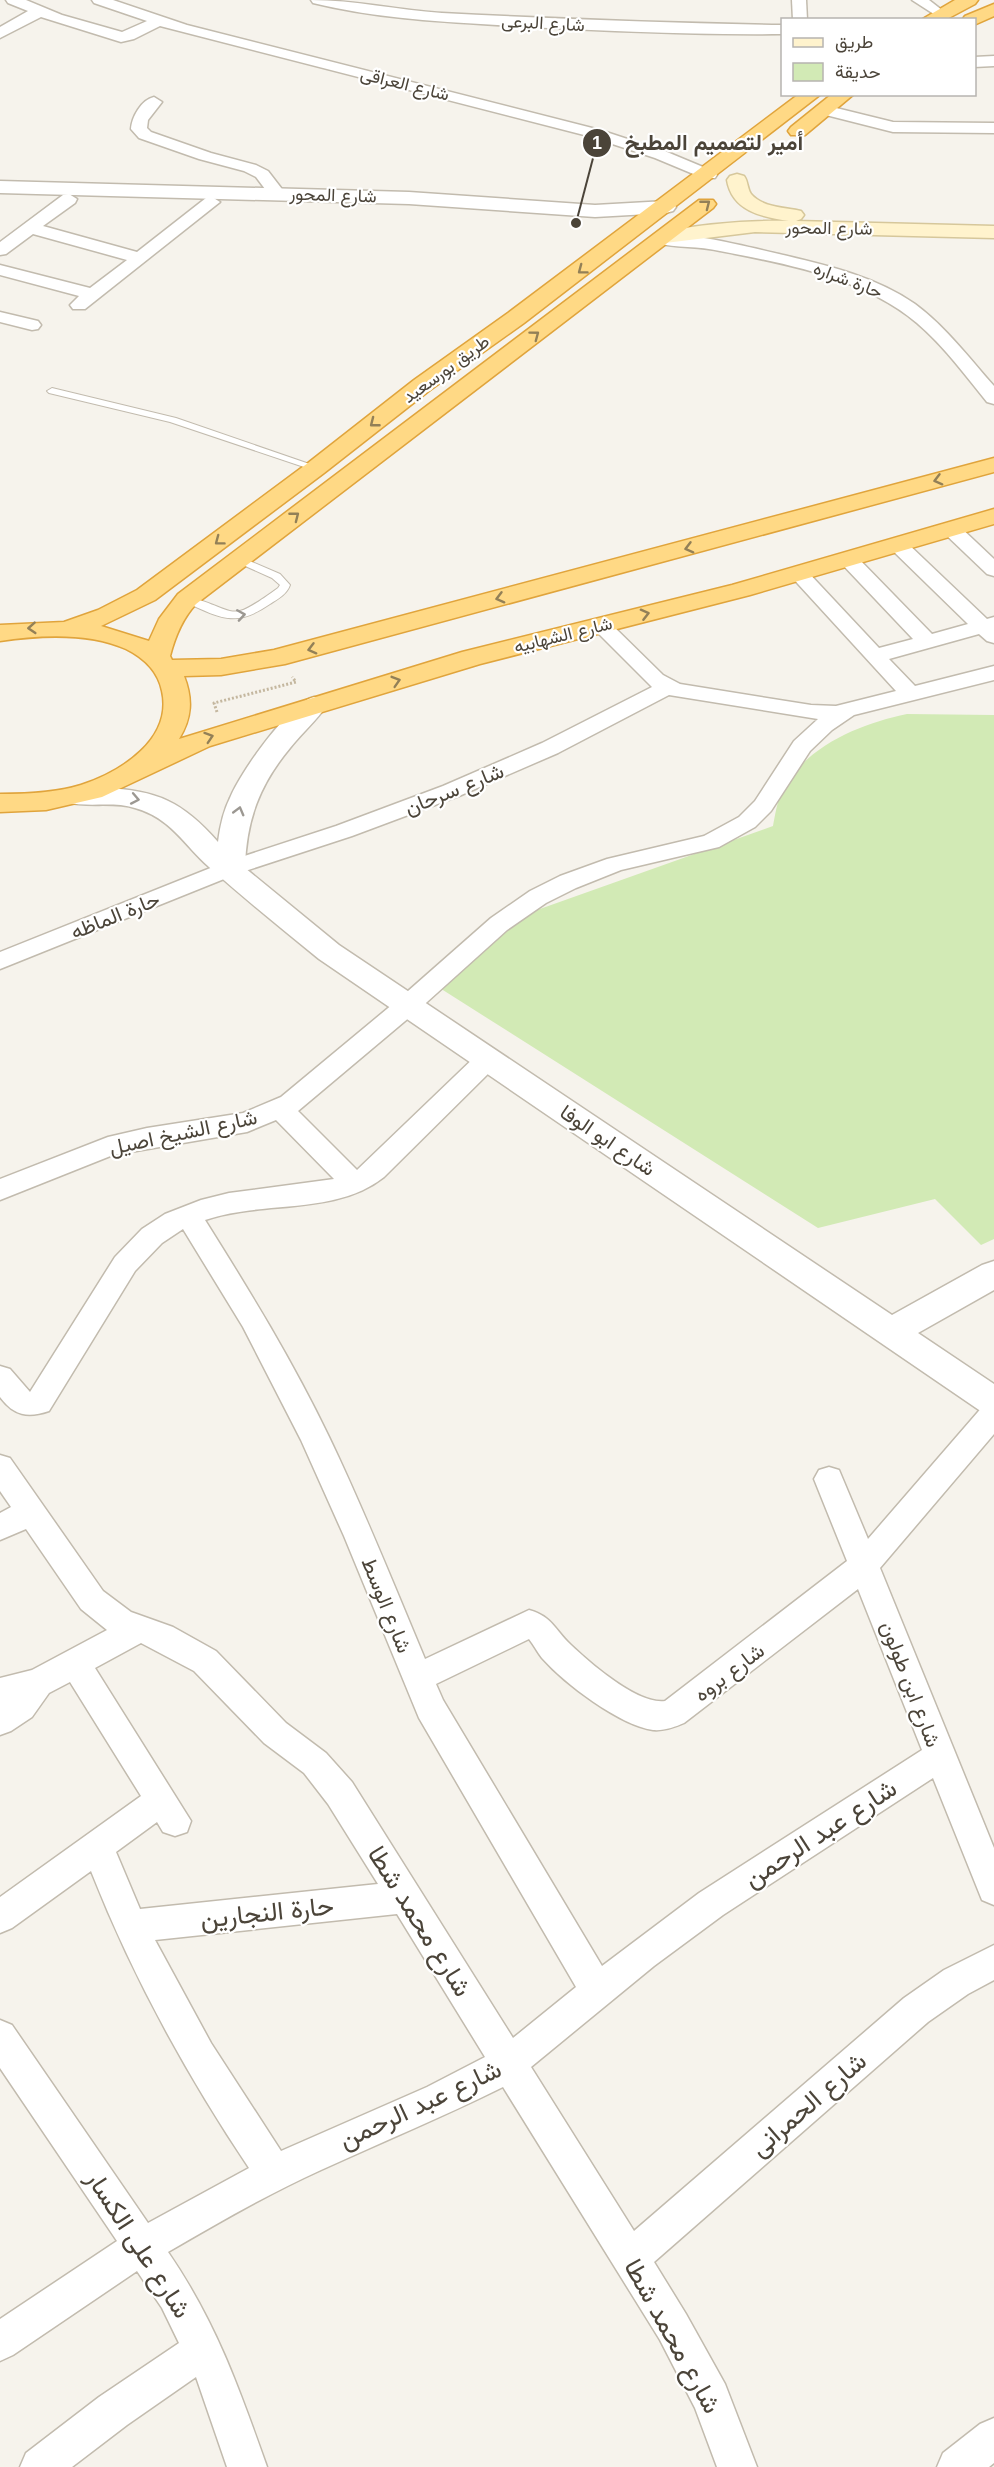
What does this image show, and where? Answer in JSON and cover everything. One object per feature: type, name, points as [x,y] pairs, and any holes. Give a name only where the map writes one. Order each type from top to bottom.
[{"type":"highway","points":[[938,17],[969,0]]},
{"type":"highway","points":[[975,18],[994,9]]},
{"type":"highway","name":"طريق بورسعيد","points":[[71,628],[107,615],[146,595],[316,468],[422,385],[709,174],[818,102],[838,96]]},
{"type":"highway","name":"طريق بورسعيد","points":[[781,145],[818,102]]},
{"type":"highway","name":"طريق بورسعيد","points":[[160,663],[166,627],[176,610],[187,599],[453,394],[664,238],[746,173]]},
{"type":"highway","points":[[469,350],[473,358],[479,361],[502,360]]},
{"type":"highway","points":[[422,385],[430,383],[447,385],[452,389],[453,394]]},
{"type":"highway","name":"شارع الشهابيه","points":[[136,769],[200,740],[471,658],[741,590],[798,573],[839,534],[994,465]]},
{"type":"highway","name":"شارع الشهابيه","points":[[160,663],[221,667],[276,658],[727,538],[839,534],[886,548],[994,516]]},
{"type":"highway","points":[[727,538],[747,539],[770,553],[772,564],[741,590]]},
{"type":"highway","points":[[0,633],[23,628],[71,628],[91,630],[128,641],[160,663],[177,692],[176,718],[162,744],[136,769],[76,796],[8,807]]},
{"type":"main road","name":"شارع المحور","points":[[746,173],[739,192],[745,200],[777,213],[994,220]]},
{"type":"main road","name":"شارع المحور","points":[[664,238],[716,229],[755,226],[994,232]]},
{"type":"street","name":"شارع العراقى","points":[[99,0],[158,21],[594,133],[709,174]]},
{"type":"street","name":"شارع البرعى","points":[[318,0],[351,8],[423,16],[576,25],[725,27],[778,32]]},
{"type":"street","points":[[799,0],[800,18]]},
{"type":"street","points":[[919,0],[938,17]]},
{"type":"street","points":[[0,14],[16,2],[121,37],[129,36],[158,21]]},
{"type":"street","points":[[0,33],[40,11]]},
{"type":"street","points":[[976,62],[994,61]]},
{"type":"street","points":[[154,102],[140,119],[139,129],[145,135],[205,156],[250,168],[262,174],[277,193]]},
{"type":"street","points":[[818,102],[893,127],[994,128]]},
{"type":"street","name":"شارع المحور","points":[[0,187],[439,199],[595,211],[666,207]]},
{"type":"street","name":"شارع المحور","points":[[0,198],[400,207],[528,216],[588,223],[607,231],[619,242]]},
{"type":"street","points":[[0,250],[8,237],[30,228],[69,199]]},
{"type":"street","points":[[0,270],[86,300],[212,202]]},
{"type":"street","points":[[30,228],[140,258]]},
{"type":"street","name":"حارة شراره","points":[[664,238],[727,245],[828,270],[872,287],[924,320],[994,398]]},
{"type":"street","points":[[0,317],[32,326]]},
{"type":"street","points":[[951,529],[994,570]]},
{"type":"street","points":[[839,534],[927,642]]},
{"type":"street","points":[[886,548],[990,629]]},
{"type":"street","points":[[798,573],[911,695]]},
{"type":"street","points":[[601,625],[655,680],[668,687],[686,693],[812,712],[844,712],[994,673]]},
{"type":"street","points":[[875,656],[990,629]]},
{"type":"street","name":"شارع سرحان","points":[[231,868],[372,821],[476,780],[580,733],[668,687]]},
{"type":"street","points":[[231,868],[237,816],[250,782],[271,750],[314,705]]},
{"type":"street","name":"شارع الشيخ اصيل","points":[[0,1190],[108,1147],[147,1138],[247,1122],[280,1110],[308,1092],[505,919],[553,889],[615,864],[697,846],[736,830],[763,806],[797,751],[807,740],[844,712]]},
{"type":"street","name":"شارع ابو الوفا","points":[[76,796],[130,798],[160,807],[189,827],[213,855],[231,868],[311,939],[994,1402]]},
{"type":"street","name":"حارة الماظه","points":[[0,961],[231,868]]},
{"type":"street","points":[[0,1377],[23,1404],[35,1405],[42,1400],[133,1254],[152,1236],[188,1215],[229,1203],[328,1191],[354,1183],[375,1170],[488,1059]]},
{"type":"street","points":[[280,1110],[354,1183]]},
{"type":"street","name":"شارع الوسط","points":[[188,1215],[248,1311],[305,1418],[359,1536],[430,1708],[597,1990]]},
{"type":"street","points":[[892,1331],[994,1274]]},
{"type":"street","name":"شارع بروه","points":[[417,1678],[523,1625],[535,1625],[563,1658],[635,1710],[650,1715],[665,1715],[679,1709],[794,1623],[864,1565],[994,1413]]},
{"type":"street","name":"شارع محمد شطا","points":[[0,1467],[92,1600],[112,1617],[177,1644],[205,1661],[224,1677],[269,1727],[315,1763],[340,1793],[673,2327],[699,2374],[722,2424],[737,2467]]},
{"type":"street","name":"شارع ابن طولون","points":[[829,1479],[994,1889]]},
{"type":"street","points":[[0,1527],[31,1512]]},
{"type":"street","points":[[0,1692],[38,1683],[138,1629]]},
{"type":"street","points":[[0,1917],[97,1846],[168,1810],[75,1663]]},
{"type":"street","points":[[0,1721],[21,1707],[38,1683]]},
{"type":"street","name":"شارع عبد الرحمن","points":[[0,2342],[69,2293],[142,2246],[208,2208],[274,2173],[476,2084],[509,2063],[597,1990],[711,1904],[939,1756]]},
{"type":"street","points":[[97,1846],[130,1926],[193,2049],[231,2111],[274,2173]]},
{"type":"street","name":"حارة النجارين","points":[[130,1926],[405,1898]]},
{"type":"street","name":"شارع الحمرانى","points":[[630,2259],[916,2010],[956,1982],[994,1962]]},
{"type":"street","name":"شارع على الكسار","points":[[0,2037],[175,2295],[204,2349],[223,2395],[247,2467]]},
{"type":"street","points":[[40,2467],[121,2406],[204,2349]]},
{"type":"street","points":[[957,2467],[994,2438]]},
{"type":"lane","points":[[52,391],[173,420],[316,468]]},
{"type":"lane","points":[[187,599],[226,616],[243,616],[251,614],[283,590],[285,585],[276,576],[238,559]]},
{"type":"path","points":[[223,733],[214,703],[296,682],[276,658]]},
{"type":"green space","points":[[907,714],[994,715],[994,1239],[981,1245],[935,1199],[818,1228],[435,985],[523,915],[773,826],[781,794],[803,763],[834,740],[852,731]]},
{"type":"place","name":"أمير لتصميم المطبخ","points":[[576,223]]}]
